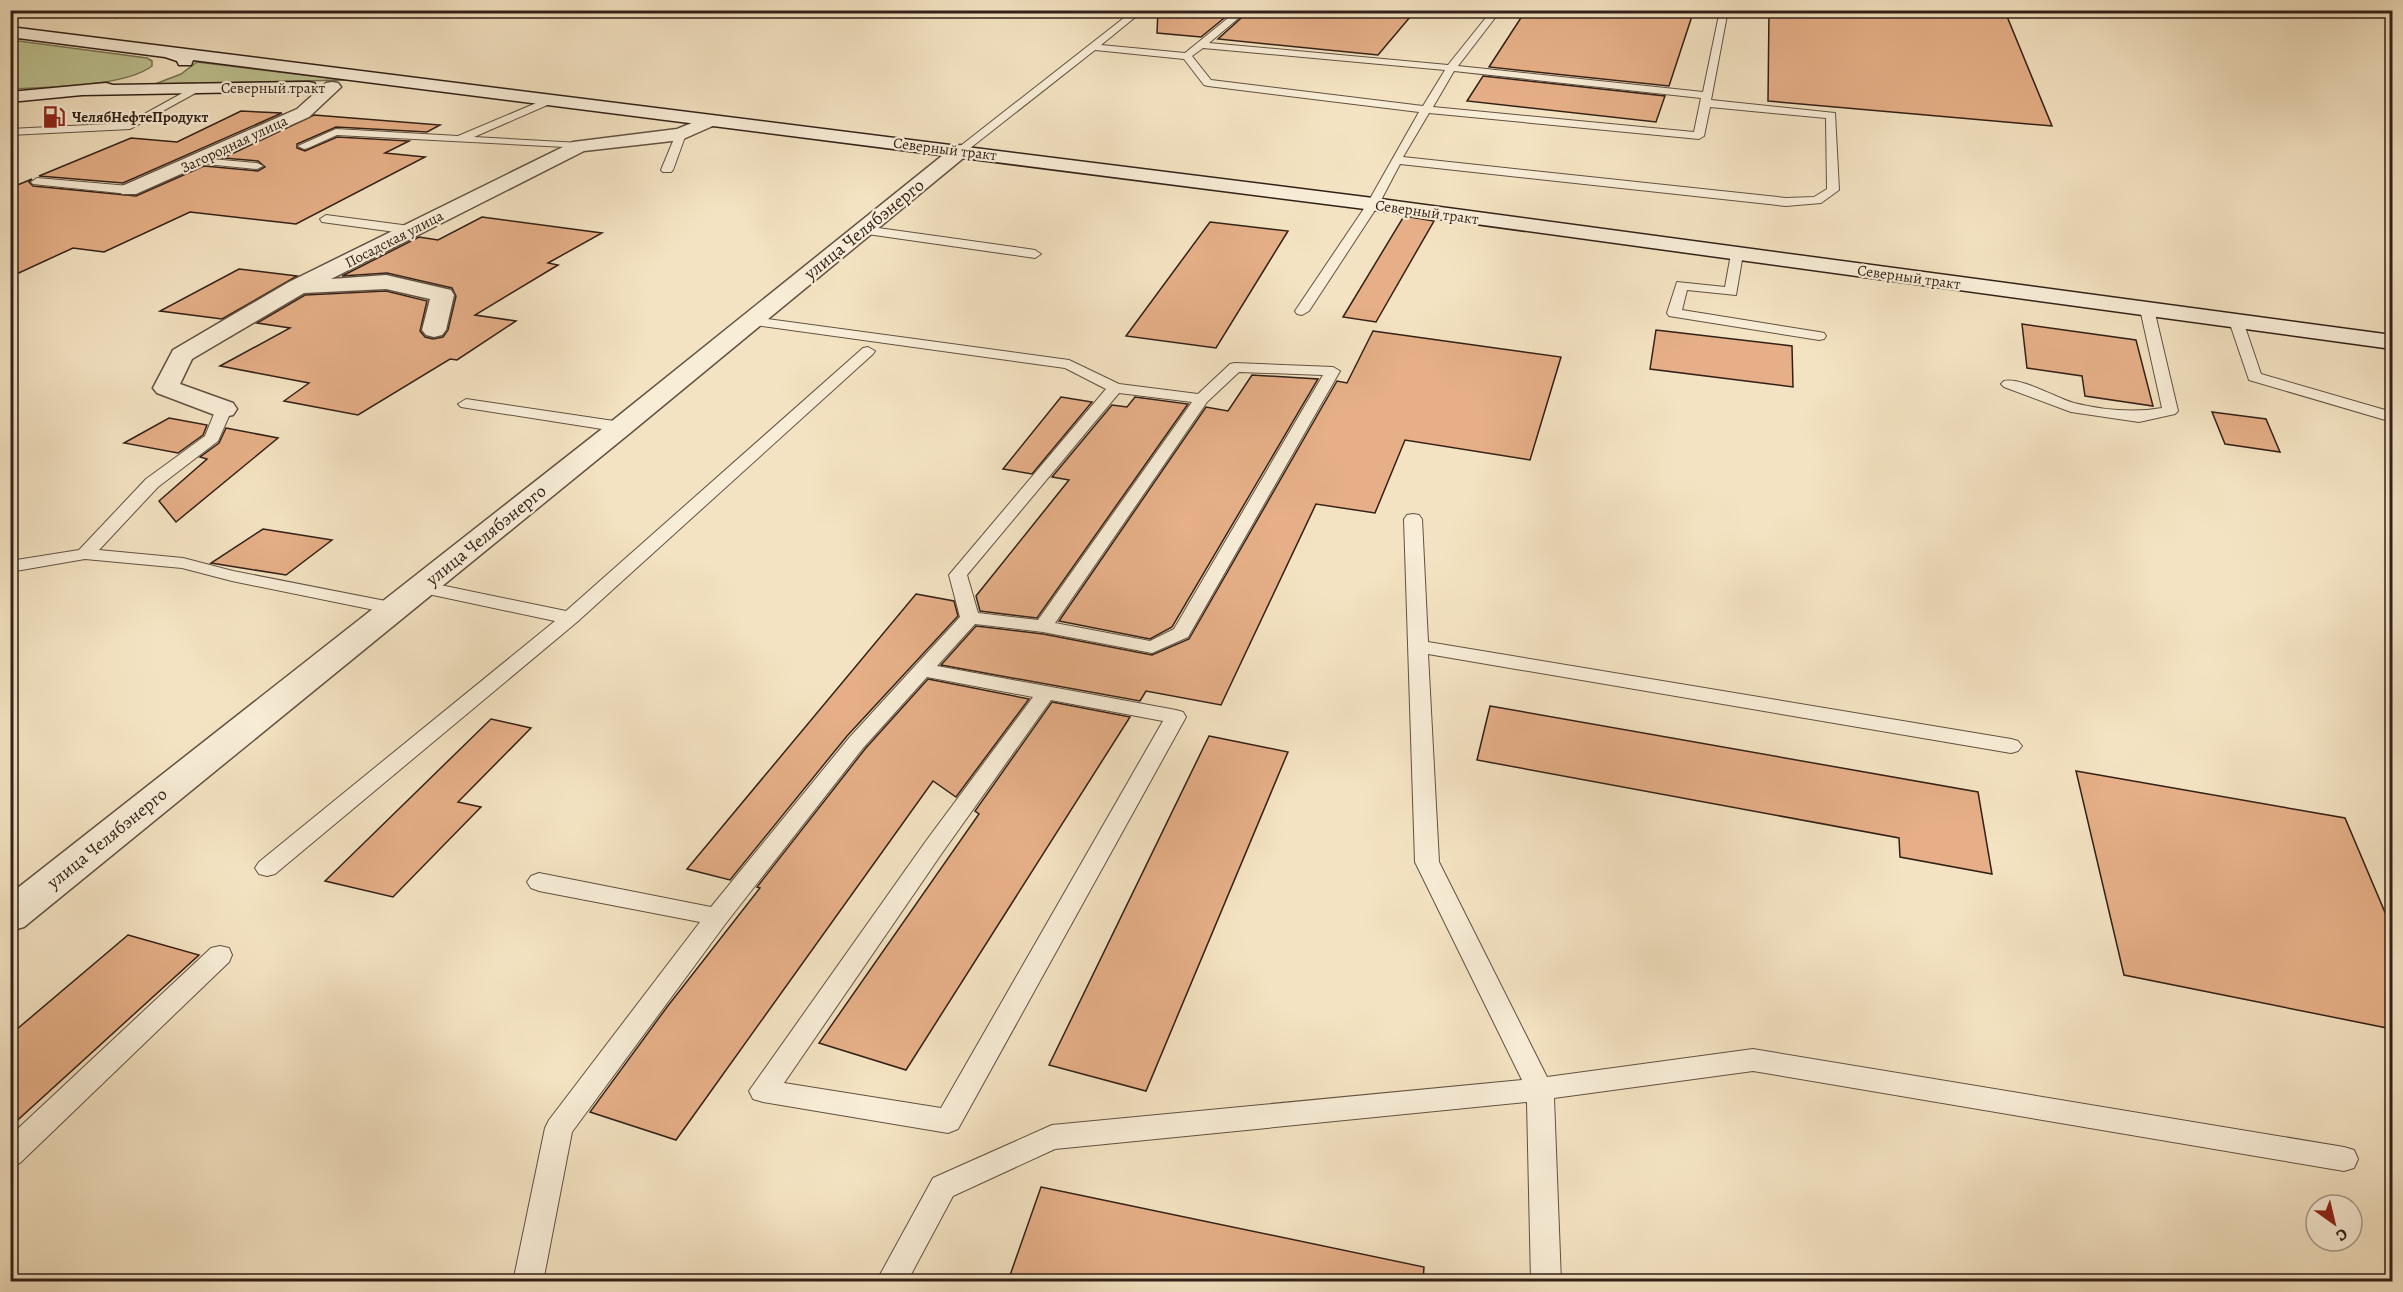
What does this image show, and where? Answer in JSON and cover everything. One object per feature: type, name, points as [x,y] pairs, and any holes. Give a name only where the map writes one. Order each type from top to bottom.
[{"type":"main road","name":"Северный тракт","points":[[10,32],[1373,204],[2392,342]]},
{"type":"main road","points":[[10,97],[85,91],[145,81],[168,73],[185,63],[185,58],[168,52]]},
{"type":"main road","name":"Северный тракт","points":[[85,91],[332,87],[461,90]]},
{"type":"main road","name":"Загородная улица","points":[[129,190],[200,161],[303,113],[332,87]]},
{"type":"main road","name":"Посадская улица","points":[[224,409],[166,388],[182,355],[297,287],[580,146],[681,134],[709,121]]},
{"type":"main road","name":"улица Челябэнерго","points":[[10,916],[621,427],[960,151]]},
{"type":"main road","points":[[297,287],[386,282],[443,295],[434,330]]},
{"type":"lane","points":[[960,151],[1140,10]]},
{"type":"lane","points":[[1187,56],[1244,10]]},
{"type":"lane","points":[[1302,311],[1373,204],[1396,160],[1451,68],[1497,10]]},
{"type":"lane","points":[[1094,47],[1187,56],[1208,82],[1427,110],[1699,136],[1724,10]]},
{"type":"lane","points":[[1200,45],[1451,68],[1831,115],[1833,190],[1817,200],[1786,202],[1396,160]]},
{"type":"lane","points":[[10,132],[130,126],[197,88]]},
{"type":"lane","points":[[459,139],[548,101]]},
{"type":"lane","points":[[304,146],[336,132],[580,146]]},
{"type":"lane","points":[[667,170],[681,134]]},
{"type":"lane","points":[[200,161],[257,166]]},
{"type":"lane","points":[[37,182],[129,190]]},
{"type":"lane","points":[[327,219],[410,230]]},
{"type":"lane","points":[[864,230],[1035,254]]},
{"type":"lane","points":[[1737,254],[1731,292],[1682,285],[1674,313],[1819,336]]},
{"type":"lane","points":[[2009,384],[2071,407],[2139,417],[2170,411],[2147,309]]},
{"type":"lane","points":[[752,321],[1069,364],[1115,388],[1202,399]]},
{"type":"lane","points":[[2236,321],[2254,377],[2392,417]]},
{"type":"lane","points":[[267,868],[570,618],[868,351]]},
{"type":"lane","points":[[970,618],[1043,626],[1152,647],[1181,633],[1333,371],[1235,367],[1202,399],[1043,626]]},
{"type":"lane","points":[[970,618],[958,575],[1115,388]]},
{"type":"lane","points":[[466,404],[621,427]]},
{"type":"lane","points":[[85,554],[152,483],[212,438],[224,409]]},
{"type":"lane","points":[[1413,519],[1427,862],[1540,1089],[1546,1281]]},
{"type":"lane","points":[[10,567],[85,554],[183,564],[394,608]]},
{"type":"lane","points":[[421,587],[570,618]]},
{"type":"lane","points":[[528,1281],[559,1128],[717,917],[856,744],[970,618]]},
{"type":"lane","points":[[1418,646],[2011,746]]},
{"type":"lane","points":[[923,670],[1176,717],[948,1121],[763,1091],[934,847],[1046,693]]},
{"type":"lane","points":[[539,882],[717,917]]},
{"type":"lane","points":[[10,1154],[220,955]]},
{"type":"lane","points":[[891,1281],[943,1187],[1052,1137],[1540,1089],[1753,1060],[2344,1159]]},
{"type":"green space","points":[[11,40],[147,58],[152,61],[152,66],[140,73],[105,82],[11,89]]},
{"type":"green space","points":[[197,62],[346,80],[155,84],[181,74]]},
{"type":"building","points":[[1158,10],[1234,10],[1201,37],[1157,33]]},
{"type":"building","points":[[1250,10],[1416,10],[1378,55],[1218,39]]},
{"type":"building","points":[[1526,10],[1694,10],[1669,86],[1489,67]]},
{"type":"building","points":[[1769,10],[1955,10],[2006,14],[2052,126],[1768,101]]},
{"type":"building","points":[[1483,76],[1665,96],[1656,122],[1467,101]]},
{"type":"building","points":[[241,111],[282,113],[123,183],[39,176],[131,138],[177,142]]},
{"type":"building","points":[[314,115],[440,125],[427,132],[336,127],[297,144],[297,148],[305,151],[337,137],[409,141],[385,153],[425,157],[296,224],[190,212],[104,252],[73,248],[10,277],[10,188],[32,179],[29,182],[33,186],[136,196],[204,166],[258,171],[265,167],[258,161],[223,158]]},
{"type":"building","points":[[1404,216],[1434,221],[1376,322],[1343,317]]},
{"type":"building","points":[[482,217],[602,233],[548,263],[558,265],[475,315],[516,321],[457,360],[450,359],[358,415],[284,401],[309,383],[220,366],[290,328],[257,323],[305,295],[386,291],[427,301],[420,331],[425,337],[433,339],[443,337],[448,330],[456,296],[452,288],[387,273],[342,276],[419,237],[438,240]]},
{"type":"building","points":[[1210,222],[1288,231],[1216,348],[1126,336]]},
{"type":"building","points":[[239,269],[297,276],[222,319],[160,311]]},
{"type":"building","points":[[2022,324],[2136,340],[2153,406],[2085,396],[2082,376],[2027,368]]},
{"type":"building","points":[[1656,330],[1792,346],[1793,387],[1650,369]]},
{"type":"building","points":[[1373,331],[1561,357],[1530,460],[1405,440],[1375,513],[1316,504],[1221,705],[1146,691],[1140,701],[941,665],[976,626],[1043,634],[1152,655],[1189,639],[1337,381],[1347,383]]},
{"type":"building","points":[[1252,375],[1318,379],[1172,627],[1150,639],[1059,621],[1206,407],[1228,411]]},
{"type":"building","points":[[1061,397],[1092,402],[1032,474],[1003,469]]},
{"type":"building","points":[[1135,397],[1188,404],[1037,618],[980,611],[976,596],[1069,480],[1052,477],[1112,405],[1127,407]]},
{"type":"building","points":[[2212,412],[2266,419],[2280,452],[2225,444]]},
{"type":"building","points":[[169,418],[207,425],[203,435],[178,453],[124,443]]},
{"type":"building","points":[[226,428],[278,438],[176,522],[159,501],[207,459],[200,457],[219,443]]},
{"type":"building","points":[[263,529],[332,540],[286,575],[211,563]]},
{"type":"building","points":[[916,594],[954,601],[958,616],[847,736],[730,880],[687,869]]},
{"type":"building","points":[[928,679],[1029,699],[956,797],[933,781],[676,1140],[590,1112],[667,1007],[760,888],[757,887],[865,749]]},
{"type":"building","points":[[1052,702],[1130,717],[906,1070],[819,1043],[979,814],[975,811]]},
{"type":"building","points":[[1490,706],[1978,792],[1992,874],[1900,857],[1899,838],[1477,760]]},
{"type":"building","points":[[491,719],[531,728],[458,802],[481,807],[393,897],[325,881]]},
{"type":"building","points":[[1209,736],[1288,752],[1146,1091],[1049,1065]]},
{"type":"building","points":[[2076,771],[2345,818],[2392,929],[2392,1029],[2124,975]]},
{"type":"building","points":[[128,935],[199,955],[10,1127],[10,1035]]},
{"type":"building","points":[[1041,1187],[1424,1267],[1423,1281],[1008,1281]]},
{"type":"place","name":"ЧелябНефтеПродукт","points":[[54,117]]}]
